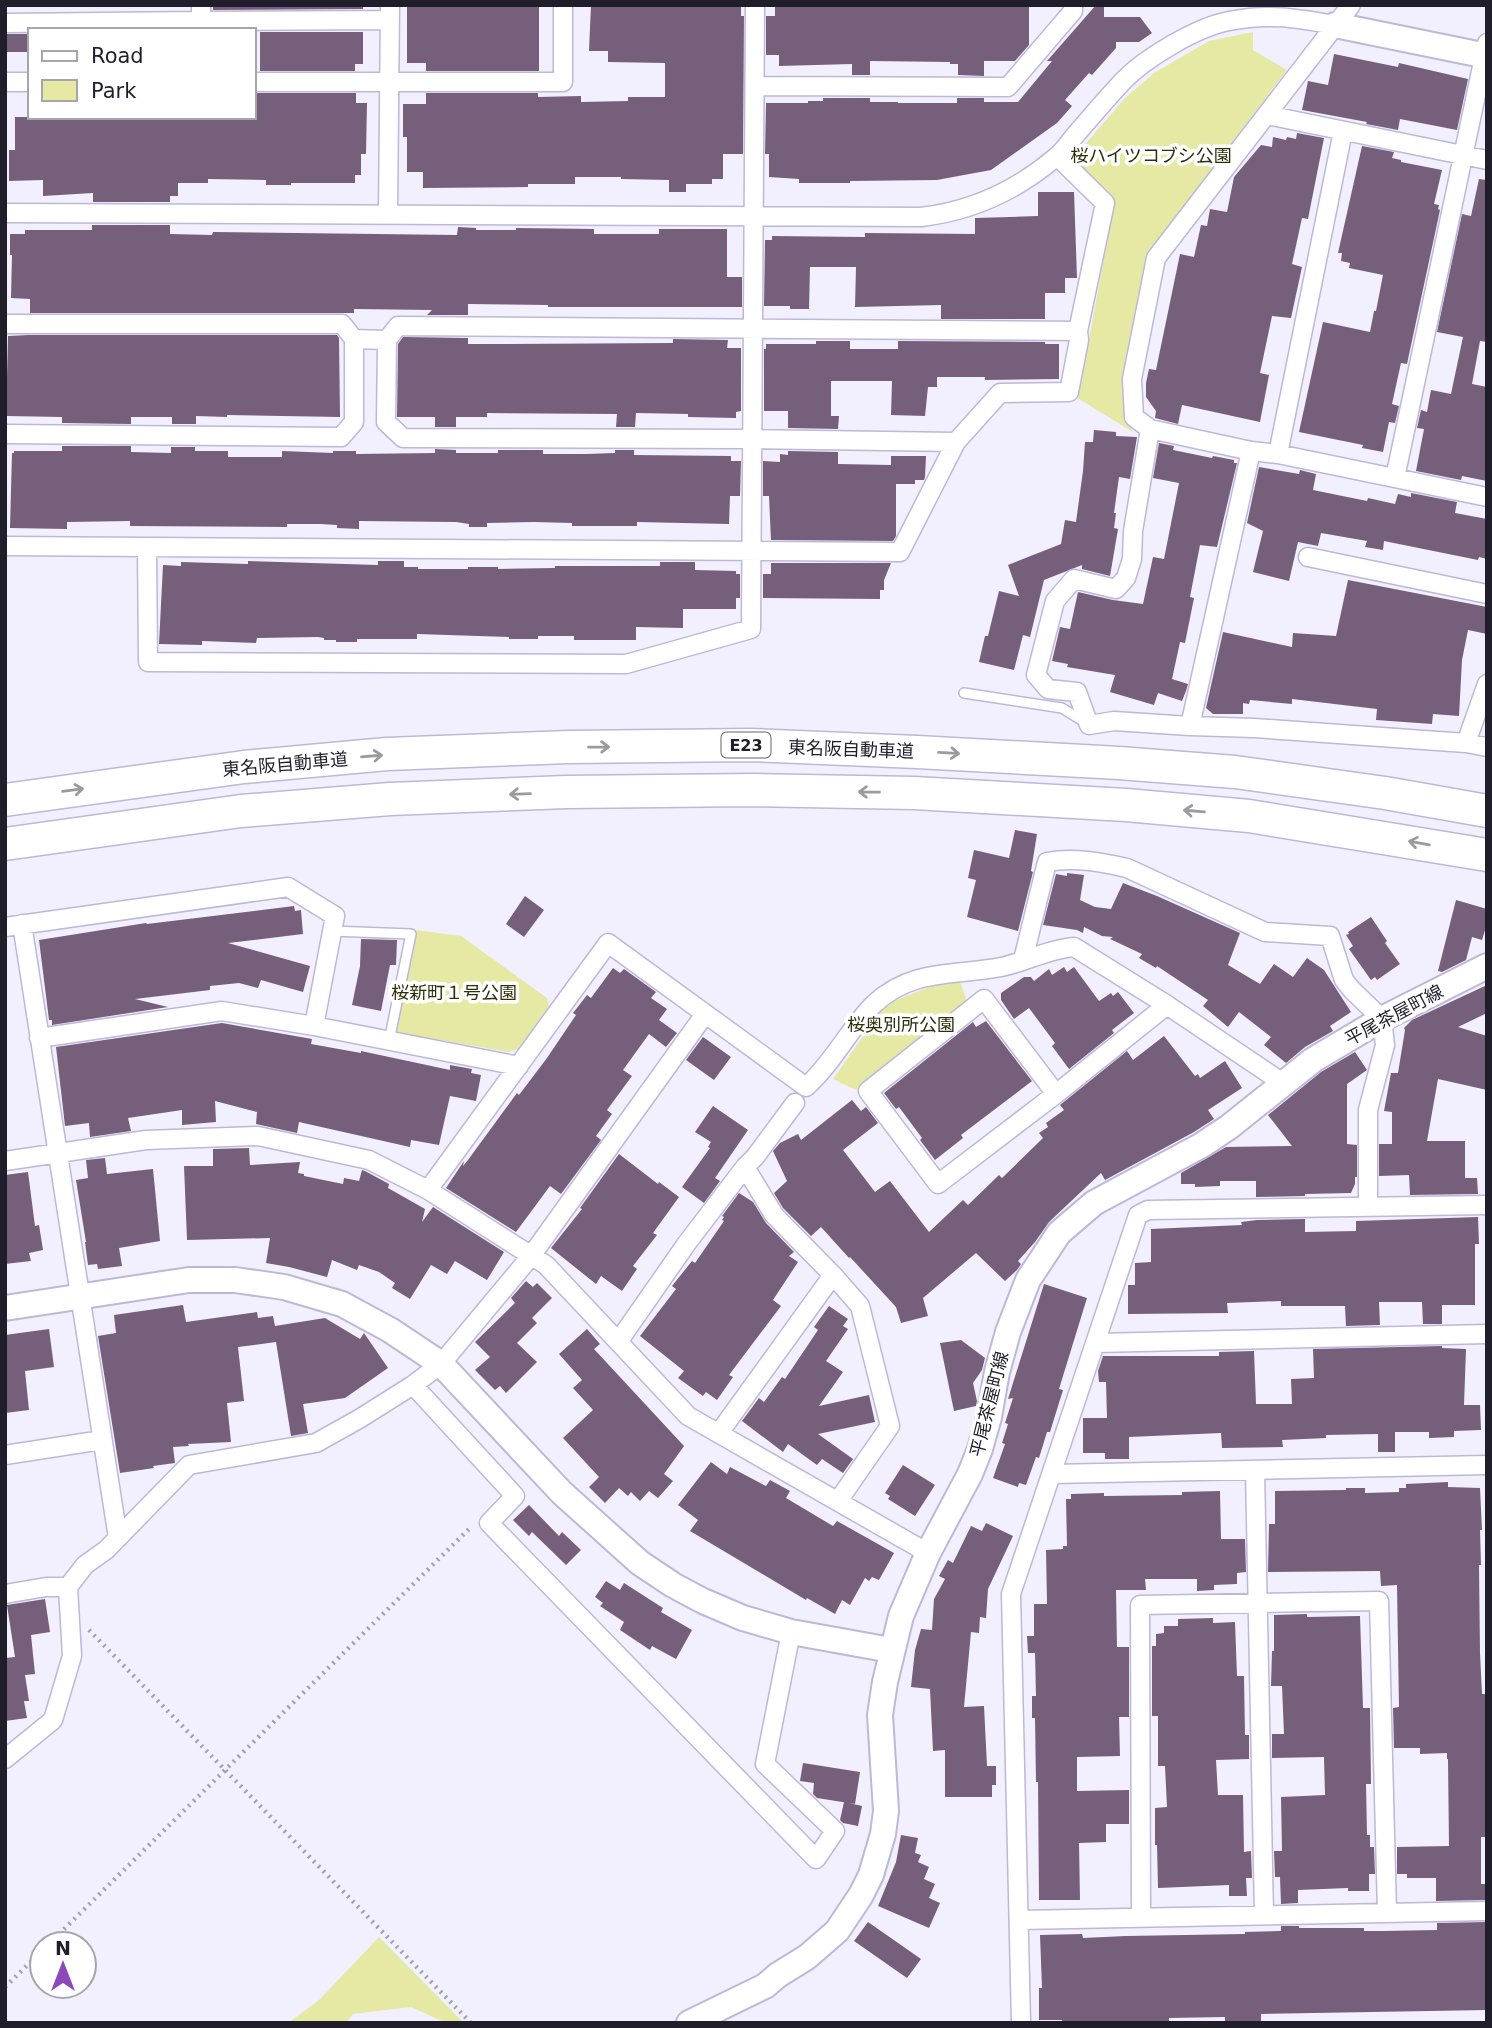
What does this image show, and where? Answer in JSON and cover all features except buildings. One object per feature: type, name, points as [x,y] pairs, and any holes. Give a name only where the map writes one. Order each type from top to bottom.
[{"type":"highway","name":"東名阪自動車道","points":[[5,800],[244,767],[387,754],[569,747],[750,746],[1079,760],[1235,772],[1385,793],[1487,811]]},
{"type":"highway","points":[[5,844],[241,811],[390,799],[566,792],[754,790],[914,793],[1126,805],[1250,816],[1487,855]]},
{"type":"main road","points":[[1335,24],[1486,51]]},
{"type":"main road","name":"平尾茶屋町線","points":[[689,2023],[765,1986],[807,1957],[837,1931],[862,1895],[883,1834],[886,1811],[880,1716],[891,1650],[905,1605],[928,1553],[981,1449],[1008,1332],[1028,1280],[1051,1243],[1094,1203],[1202,1145],[1229,1127],[1313,1060],[1382,1019],[1487,966]]},
{"type":"main road","points":[[5,1308],[188,1280],[235,1280],[284,1287],[342,1304],[390,1330],[441,1364],[562,1493],[640,1563],[673,1585],[743,1618],[791,1632],[891,1650]]},
{"type":"street","points":[[256,82],[563,82],[563,5]]},
{"type":"street","points":[[147,547],[148,662],[626,664],[751,629],[755,5]]},
{"type":"street","points":[[755,86],[1008,86],[1073,11],[1073,5]]},
{"type":"street","points":[[1351,5],[1156,258],[1132,379],[1134,418],[1150,429],[1487,497]]},
{"type":"street","points":[[5,23],[201,13],[390,13],[388,214]]},
{"type":"street","points":[[5,213],[754,216],[944,214],[990,200],[1027,178],[1057,156],[1125,79],[1149,59],[1198,32],[1226,22],[1258,17],[1287,16],[1335,24]]},
{"type":"street","points":[[1395,478],[1486,51]]},
{"type":"street","points":[[5,82],[28,82]]},
{"type":"street","points":[[1267,114],[1487,160]]},
{"type":"street","points":[[1278,454],[1343,131]]},
{"type":"street","points":[[5,546],[900,552],[956,442],[1000,393],[1069,392],[1079,340],[1078,331],[1105,203],[1057,156]]},
{"type":"street","points":[[5,324],[342,324],[354,339],[354,422],[341,436],[5,434]]},
{"type":"street","points":[[386,422],[387,340],[398,326],[1078,331]]},
{"type":"street","points":[[354,339],[387,340]]},
{"type":"street","points":[[354,422],[386,422],[402,438],[956,442]]},
{"type":"street","points":[[1150,429],[1133,531],[1132,559],[1126,578],[1116,589],[1074,579],[1055,601],[1036,675],[1048,689],[1077,692],[1089,725],[1114,721],[1254,728],[1466,743],[1487,747]]},
{"type":"street","points":[[1190,726],[1251,451]]},
{"type":"street","points":[[1308,557],[1487,594]]},
{"type":"street","points":[[1466,743],[1487,684]]},
{"type":"street","points":[[1023,960],[1046,862],[1061,859],[1127,868],[1265,932],[1330,936],[1344,980],[1382,1019],[1385,1045],[1368,1110],[1368,1207]]},
{"type":"street","points":[[118,1538],[59,1153],[39,1038],[14,926],[288,887],[335,916],[314,1026]]},
{"type":"street","points":[[428,1190],[608,943],[806,1087],[818,1076],[875,1003],[895,989],[920,977],[1003,967],[1057,948],[1074,947],[1167,1005],[1283,1083]]},
{"type":"street","points":[[1056,1094],[984,999],[868,1091],[938,1184],[1056,1094],[1167,1005]]},
{"type":"street","points":[[39,1038],[222,1011],[519,1066]]},
{"type":"street","points":[[5,1759],[53,1720],[72,1656],[68,1587],[85,1564],[106,1550],[188,1465],[316,1443],[413,1385],[441,1364],[531,1256],[705,1014]]},
{"type":"street","points":[[618,1342],[688,1243],[795,1102]]},
{"type":"street","points":[[5,1161],[146,1139],[258,1136],[369,1160],[428,1190],[546,1265],[688,1416],[928,1553]]},
{"type":"street","points":[[745,1167],[774,1215],[860,1306],[890,1426],[838,1501]]},
{"type":"street","points":[[1021,2023],[1011,1594],[1139,1215],[1148,1210],[1487,1205]]},
{"type":"street","points":[[719,1433],[833,1275]]},
{"type":"street","points":[[1096,1343],[1487,1334]]},
{"type":"street","points":[[413,1385],[515,1496],[489,1523],[816,1858],[835,1831],[765,1764],[791,1632]]},
{"type":"street","points":[[5,1455],[103,1440]]},
{"type":"street","points":[[1052,1474],[1487,1465]]},
{"type":"street","points":[[1255,1471],[1264,1915]]},
{"type":"street","points":[[5,1594],[46,1587],[68,1587]]},
{"type":"street","points":[[1141,1918],[1140,1605],[1258,1602],[1379,1601],[1387,1913]]},
{"type":"street","points":[[1019,1920],[1487,1911]]},
{"type":"lane","points":[[964,693],[1062,708],[1089,725]]},
{"type":"lane","points":[[332,932],[411,934],[389,1041]]},
{"type":"path","points":[[63,1930],[474,1524],[489,1523]]},
{"type":"path","points":[[70,1619],[86,1627],[471,2023]]},
{"type":"path","points":[[5,1987],[28,1965]]},
{"type":"green space","name":"桜ハイツコブシ公園","points":[[1253,32],[1253,50],[1287,70],[1146,255],[1123,380],[1123,403],[1133,432],[1074,396],[1084,339],[1089,339],[1115,200],[1082,168],[1081,149],[1125,98],[1154,73],[1209,41]]},
{"type":"green space","name":"桜新町１号公園","points":[[415,930],[461,936],[547,998],[549,1007],[520,1048],[509,1052],[395,1032]]},
{"type":"green space","name":"桜奥別所公園","points":[[960,982],[967,1001],[856,1090],[833,1079],[880,1012],[894,1001],[937,984]]},
{"type":"green space","points":[[379,1937],[464,2023],[446,2023],[411,2007],[353,2014],[346,2023],[288,2023],[319,2000]]}]
